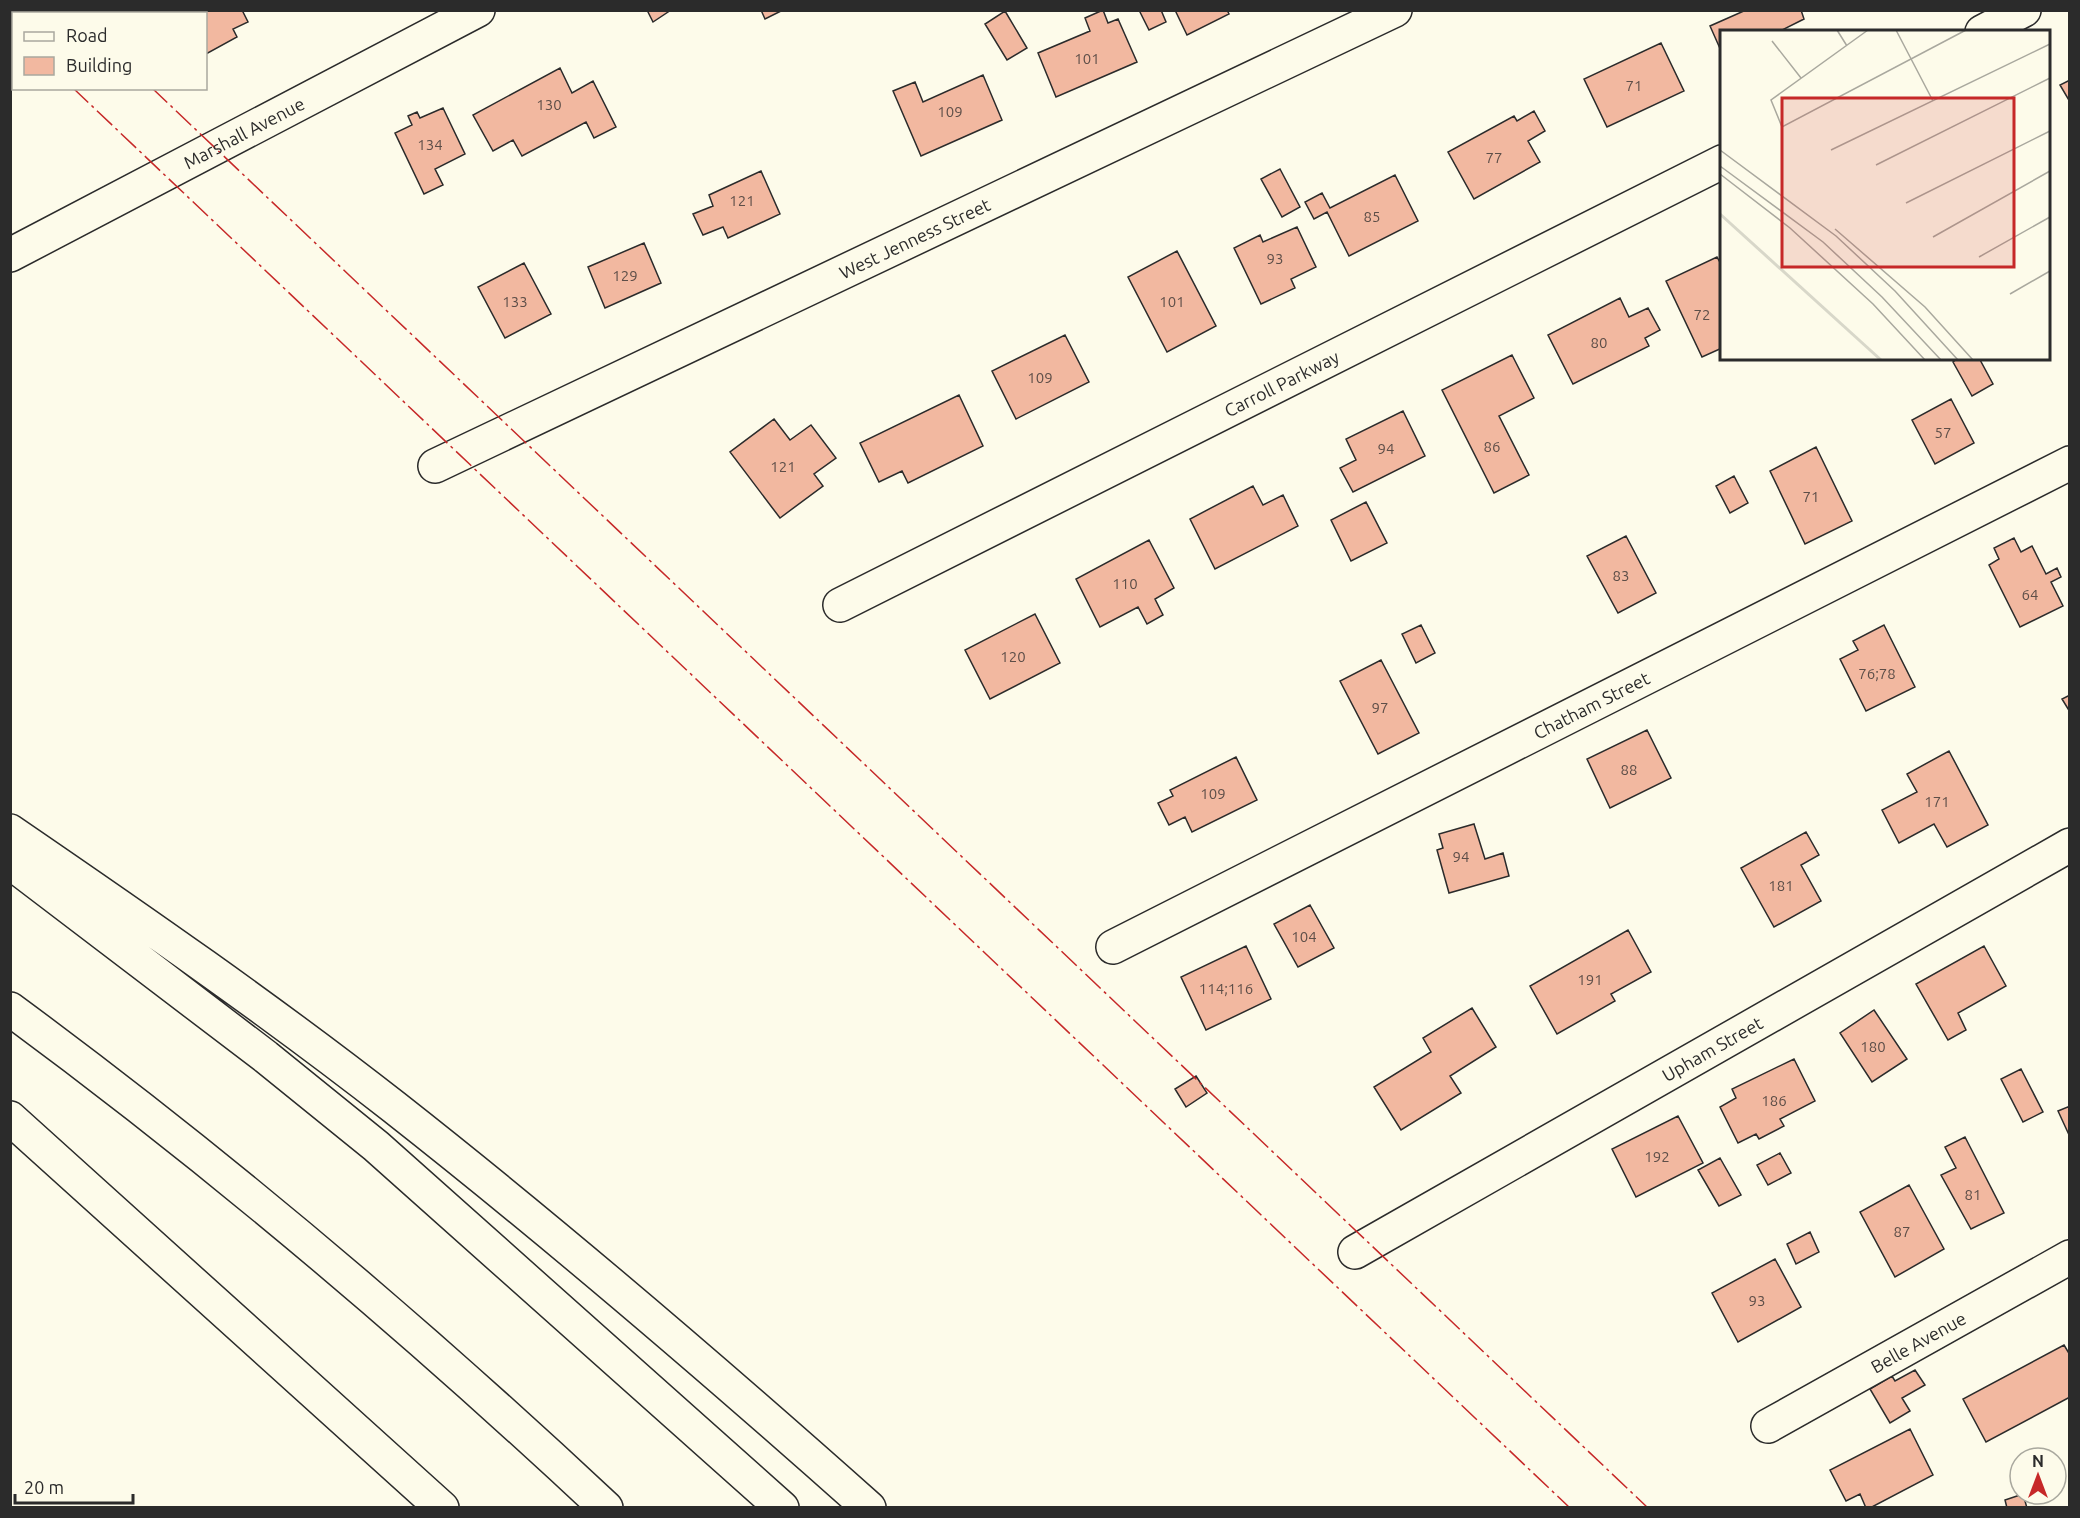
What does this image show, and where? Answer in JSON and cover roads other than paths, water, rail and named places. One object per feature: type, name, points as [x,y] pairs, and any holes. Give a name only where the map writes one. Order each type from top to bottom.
[{"type":"main road","name":"Marshall Avenue","points":[[10,255],[478,10]]},
{"type":"main road","name":"West Jenness Street","points":[[435,466],[1345,21],[1395,10]]},
{"type":"main road","points":[[1986,30],[2024,10]]},
{"type":"main road","name":"Carroll Parkway","points":[[840,605],[1720,163]]},
{"type":"main road","name":"Chatham Street","points":[[1113,947],[2070,463]]},
{"type":"main road","points":[[10,831],[195,960],[394,1107],[622,1292],[869,1508]]},
{"type":"main road","name":"Upham Street","points":[[1355,1252],[2070,845]]},
{"type":"main road","points":[[10,862],[266,1057],[376,1146],[782,1508]]},
{"type":"main road","points":[[10,1009],[272,1213],[413,1334],[606,1508]]},
{"type":"main road","points":[[10,1118],[442,1508]]},
{"type":"main road","name":"Belle Avenue","points":[[1768,1426],[2070,1257]]}]
